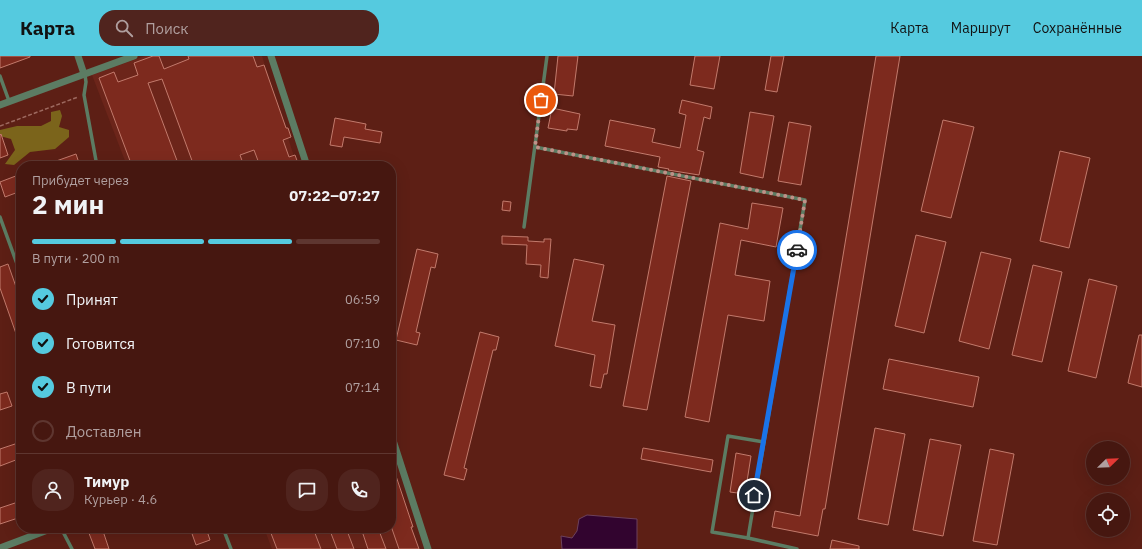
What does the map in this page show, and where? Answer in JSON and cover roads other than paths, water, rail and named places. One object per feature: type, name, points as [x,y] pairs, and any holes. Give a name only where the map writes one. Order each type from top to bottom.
[{"type":"street","points":[[78,56],[84,74]]},
{"type":"street","points":[[0,105],[134,56]]},
{"type":"street","points":[[271,56],[304,161]]},
{"type":"street","points":[[396,450],[428,549]]},
{"type":"street","points":[[0,548],[40,533]]},
{"type":"lane","points":[[524,227],[547,56]]},
{"type":"lane","points":[[84,74],[86,82],[84,95],[97,161]]},
{"type":"lane","points":[[0,76],[10,101]]},
{"type":"lane","points":[[535,147],[805,200],[748,538]]},
{"type":"lane","points":[[0,217],[16,261]]},
{"type":"lane","points":[[764,442],[728,436],[712,532],[797,549]]},
{"type":"lane","points":[[64,533],[72,549]]},
{"type":"lane","points":[[225,533],[231,549]]}]
